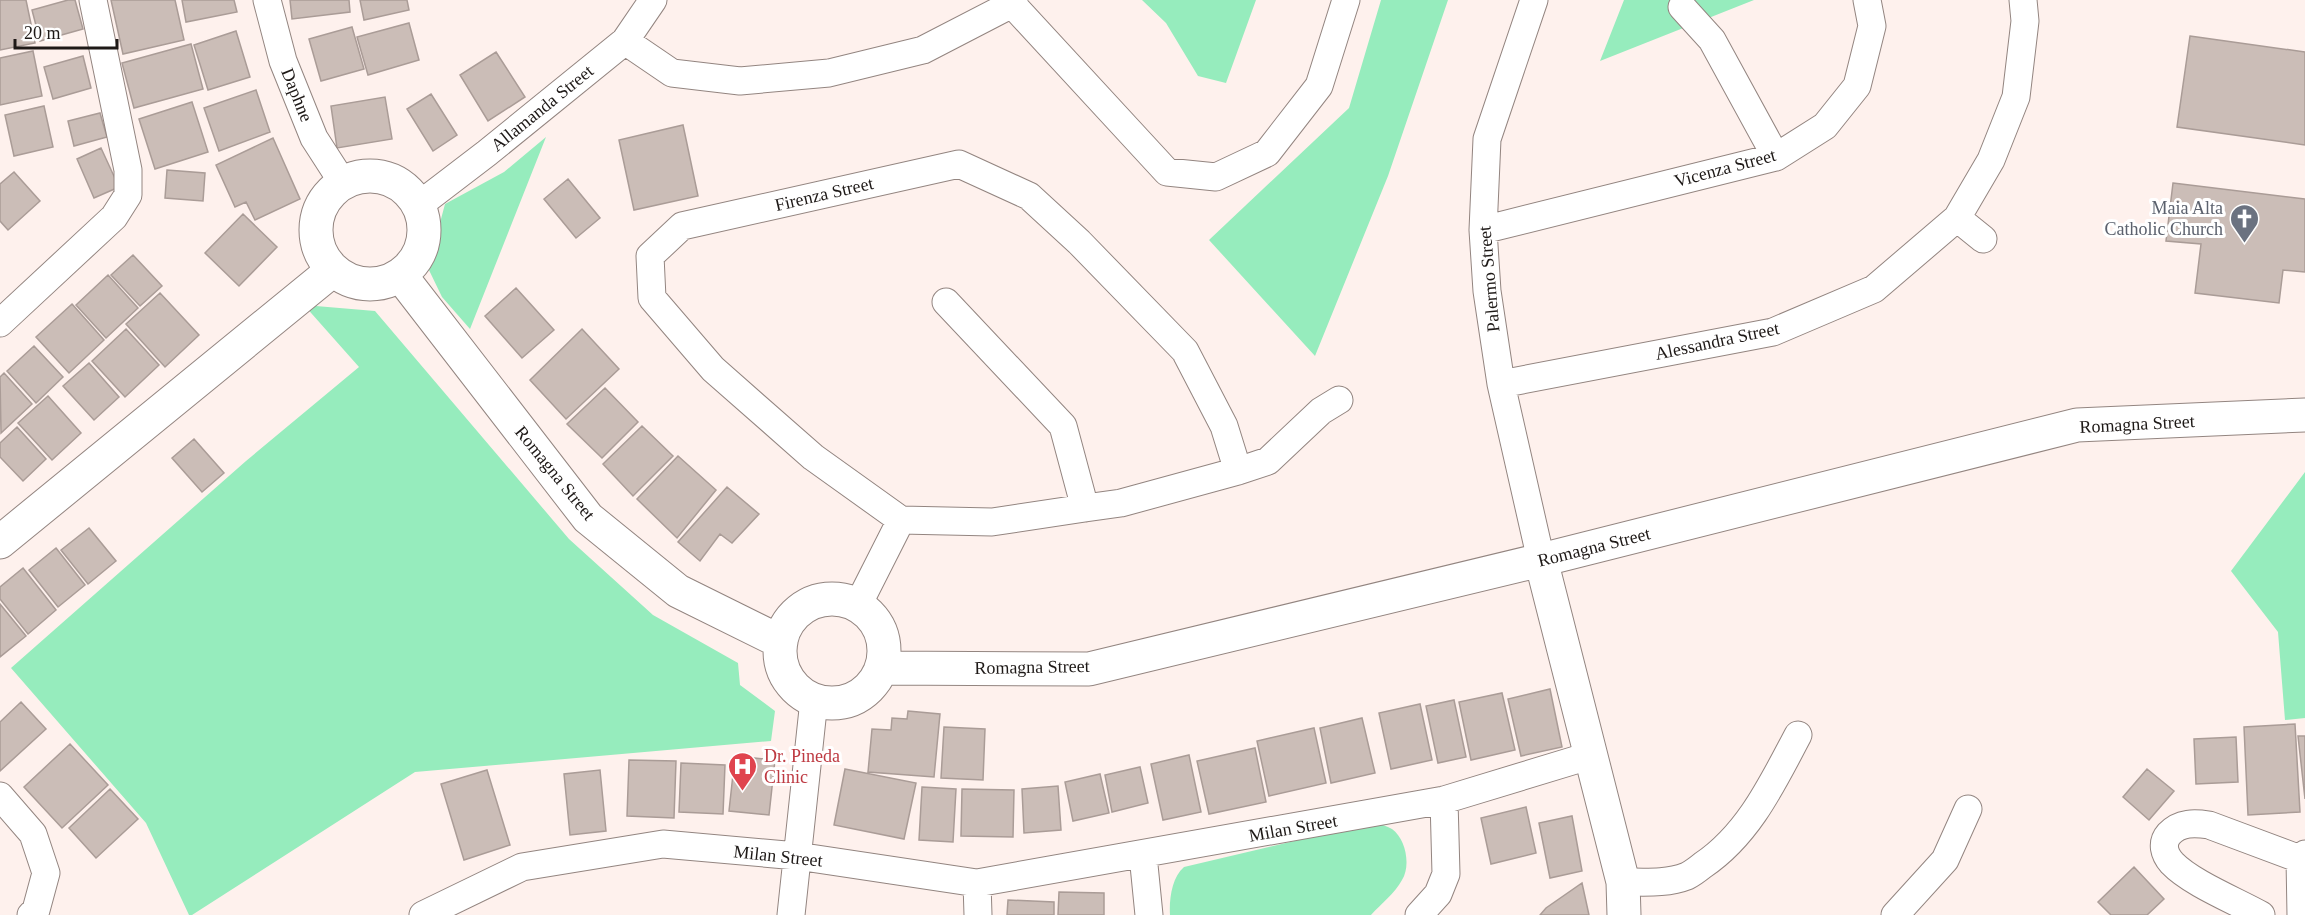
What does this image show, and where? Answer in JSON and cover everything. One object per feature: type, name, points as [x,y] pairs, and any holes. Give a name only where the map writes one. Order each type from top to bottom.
[{"type":"street","points":[[0,322],[114,218],[128,195],[129,170],[93,0]]},
{"type":"street","name":"Daphne","points":[[267,0],[283,61],[315,138],[343,183]]},
{"type":"street","name":"Allamanda Street","points":[[419,205],[625,41],[653,0]]},
{"type":"street","points":[[625,41],[672,73],[740,81],[829,73],[923,50],[1013,2],[1167,172],[1216,177],[1267,153],[1319,87],[1346,0]]},
{"type":"street","name":"Palermo Street","points":[[1534,0],[1487,139],[1483,230],[1487,291],[1501,384],[1540,561]]},
{"type":"street","name":"Vicenza Street","points":[[1483,230],[1776,157],[1825,126],[1857,86],[1872,26],[1867,0]]},
{"type":"street","name":"Alessandra Street","points":[[1501,384],[1773,332],[1874,289],[1957,218],[1991,160],[2016,97],[2025,21],[2023,0]]},
{"type":"street","points":[[1682,7],[1712,40],[1776,157]]},
{"type":"street","name":"Firenza Street","points":[[901,520],[813,457],[713,369],[652,298],[650,256],[682,226],[959,164],[1029,196],[1079,242],[1185,351],[1224,426],[1238,471]]},
{"type":"street","points":[[364,176],[386,178],[405,188],[419,205],[425,231],[418,256],[401,276],[384,284],[365,285],[348,280],[333,270],[323,257],[317,241],[316,225],[321,208],[330,194],[343,183],[364,176]]},
{"type":"street","points":[[1957,218],[1983,239]]},
{"type":"street","points":[[0,542],[333,270]]},
{"type":"street","name":"Romagna Street","points":[[401,276],[588,518],[678,591],[781,642]]},
{"type":"street","points":[[946,302],[1063,426],[1085,508]]},
{"type":"street","points":[[858,605],[901,520],[992,522],[1121,503],[1238,471],[1268,461],[1321,411],[1339,400]]},
{"type":"street","name":"Romagna Street","points":[[881,668],[1089,669],[1540,561],[2077,425],[2305,415]]},
{"type":"street","points":[[1540,561],[1623,882],[1624,915]]},
{"type":"street","points":[[826,599],[842,599],[858,605],[870,614],[878,625],[884,647],[881,668],[874,683],[862,694],[847,702],[830,703],[814,700],[801,694],[783,671],[781,642],[786,626],[796,613],[810,604],[826,599]]},
{"type":"street","points":[[791,915],[814,700]]},
{"type":"street","points":[[1623,882],[1658,882],[1688,875],[1717,856],[1743,829],[1766,794],[1798,735]]},
{"type":"street","name":"Milan Street","points":[[423,915],[522,867],[663,844],[797,856],[977,883],[1444,800],[1592,755]]},
{"type":"street","points":[[0,796],[33,834],[46,873],[34,913]]},
{"type":"street","points":[[1419,915],[1438,894],[1446,874],[1444,800]]},
{"type":"street","points":[[1895,915],[1945,860],[1968,809]]},
{"type":"street","points":[[2261,915],[2190,876],[2171,862],[2163,843],[2167,836],[2184,825],[2196,823],[2209,825],[2302,856],[2301,915]]},
{"type":"street","points":[[1143,855],[1149,915]]},
{"type":"street","points":[[977,883],[978,915]]},
{"type":"green space","points":[[1142,0],[1256,0],[1226,83],[1198,76],[1166,23]]},
{"type":"green space","points":[[1381,0],[1448,0],[1388,176],[1315,356],[1209,240],[1349,108]]},
{"type":"green space","points":[[1624,0],[1754,0],[1600,61]]},
{"type":"green space","points":[[546,137],[470,329],[442,297],[428,268],[445,204],[504,172]]},
{"type":"green space","points":[[304,305],[375,311],[569,539],[653,615],[738,663],[740,685],[775,711],[771,741],[415,772],[189,915],[146,823],[11,668],[246,461],[359,367]]},
{"type":"green space","points":[[2305,472],[2305,718],[2285,720],[2278,632],[2231,571]]},
{"type":"green space","points":[[1375,822],[1397,833],[1406,853],[1406,868],[1399,885],[1371,915],[1170,915],[1172,889],[1177,876],[1184,867]]},
{"type":"building","points":[[0,0],[26,0],[35,43],[0,50]]},
{"type":"building","points":[[75,0],[83,29],[40,41],[32,10]]},
{"type":"building","points":[[111,0],[175,0],[184,40],[123,54]]},
{"type":"building","points":[[182,0],[234,0],[237,12],[186,22]]},
{"type":"building","points":[[290,0],[349,0],[350,12],[292,19]]},
{"type":"building","points":[[360,0],[407,0],[409,10],[364,20]]},
{"type":"building","points":[[409,23],[419,60],[368,75],[357,37]]},
{"type":"building","points":[[352,27],[364,69],[321,81],[309,39]]},
{"type":"building","points":[[236,31],[250,77],[208,90],[194,45]]},
{"type":"building","points":[[2190,36],[2305,52],[2305,145],[2177,127]]},
{"type":"building","points":[[191,44],[203,89],[134,108],[122,63]]},
{"type":"building","points":[[33,51],[42,96],[0,105],[0,58]]},
{"type":"building","points":[[496,52],[525,97],[488,121],[460,75]]},
{"type":"building","points":[[83,56],[91,88],[53,99],[44,67]]},
{"type":"building","points":[[256,90],[270,132],[219,151],[204,108]]},
{"type":"building","points":[[431,94],[457,135],[433,151],[407,109]]},
{"type":"building","points":[[385,97],[392,139],[337,148],[331,106]]},
{"type":"building","points":[[192,102],[208,152],[155,169],[139,119]]},
{"type":"building","points":[[44,106],[53,147],[14,156],[5,115]]},
{"type":"building","points":[[100,113],[107,137],[74,146],[68,121]]},
{"type":"building","points":[[683,125],[698,196],[634,210],[619,140]]},
{"type":"building","points":[[273,138],[300,199],[255,220],[246,202],[235,207],[216,165]]},
{"type":"building","points":[[101,148],[119,187],[94,198],[77,159]]},
{"type":"building","points":[[167,170],[205,173],[203,201],[165,198]]},
{"type":"building","points":[[14,172],[40,201],[8,230],[0,221],[0,184]]},
{"type":"building","points":[[568,179],[600,218],[576,238],[544,199]]},
{"type":"building","name":"Maia Alta Catholic Church","points":[[2173,183],[2305,199],[2305,272],[2283,270],[2279,303],[2195,293],[2201,244],[2166,241]]},
{"type":"building","points":[[243,214],[277,247],[239,286],[205,253]]},
{"type":"building","points":[[133,255],[162,286],[140,306],[111,275]]},
{"type":"building","points":[[108,275],[138,308],[106,338],[76,305]]},
{"type":"building","points":[[516,288],[554,330],[522,358],[485,316]]},
{"type":"building","points":[[160,293],[199,335],[165,367],[126,324]]},
{"type":"building","points":[[72,304],[104,340],[69,373],[36,337]]},
{"type":"building","points":[[126,329],[159,365],[125,397],[92,361]]},
{"type":"building","points":[[582,329],[619,369],[566,419],[530,380]]},
{"type":"building","points":[[34,346],[63,377],[36,403],[7,371]]},
{"type":"building","points":[[89,363],[119,397],[94,420],[63,386]]},
{"type":"building","points":[[4,373],[32,404],[1,433],[0,377]]},
{"type":"building","points":[[605,388],[638,422],[602,458],[567,424]]},
{"type":"building","points":[[48,396],[81,433],[52,460],[18,423]]},
{"type":"building","points":[[642,426],[673,456],[633,496],[603,464]]},
{"type":"building","points":[[17,427],[46,459],[23,481],[0,457],[0,443]]},
{"type":"building","points":[[194,439],[224,473],[202,492],[172,458]]},
{"type":"building","points":[[678,456],[716,490],[677,538],[637,499]]},
{"type":"building","points":[[727,487],[759,514],[732,543],[720,534],[700,561],[678,542]]},
{"type":"building","points":[[89,528],[116,561],[88,584],[61,550]]},
{"type":"building","points":[[56,548],[85,585],[58,607],[29,570]]},
{"type":"building","points":[[23,568],[56,610],[28,634],[0,599],[0,587]]},
{"type":"building","points":[[0,604],[26,636],[0,657]]},
{"type":"building","points":[[1550,689],[1562,747],[1521,756],[1508,699]]},
{"type":"building","points":[[1502,693],[1515,750],[1471,760],[1459,702]]},
{"type":"building","points":[[1454,700],[1466,757],[1438,763],[1426,706]]},
{"type":"building","points":[[21,702],[46,729],[0,771],[0,722]]},
{"type":"building","points":[[1420,704],[1432,760],[1391,769],[1379,713]]},
{"type":"building","points":[[908,711],[940,714],[934,777],[868,772],[872,729],[891,730],[892,718],[907,719]]},
{"type":"building","points":[[1362,718],[1375,773],[1331,783],[1320,728]]},
{"type":"building","points":[[2295,724],[2300,812],[2248,815],[2244,727]]},
{"type":"building","points":[[944,727],[985,729],[983,780],[941,778]]},
{"type":"building","points":[[1314,728],[1326,783],[1269,796],[1257,741]]},
{"type":"building","points":[[2298,736],[2305,736],[2305,799]]},
{"type":"building","points":[[2236,737],[2238,782],[2196,784],[2194,739]]},
{"type":"building","points":[[70,744],[108,785],[62,828],[24,787]]},
{"type":"building","points":[[1255,748],[1266,802],[1209,814],[1197,761]]},
{"type":"building","points":[[1189,755],[1201,812],[1163,820],[1151,764]]},
{"type":"building","points":[[735,756],[775,760],[769,815],[729,811]]},
{"type":"building","points":[[629,760],[676,761],[674,818],[627,816]]},
{"type":"building","points":[[681,763],[725,765],[723,814],[679,812]]},
{"type":"building","points":[[1140,767],[1148,803],[1112,812],[1105,775]]},
{"type":"building","points":[[845,769],[916,783],[904,839],[834,825]]},
{"type":"building","points":[[2147,769],[2174,791],[2149,820],[2123,797]]},
{"type":"building","points":[[487,770],[510,845],[464,860],[441,784]]},
{"type":"building","points":[[600,770],[606,831],[570,835],[564,774]]},
{"type":"building","points":[[1100,774],[1109,813],[1073,821],[1065,782]]},
{"type":"building","points":[[1058,786],[1061,830],[1024,833],[1022,789]]},
{"type":"building","points":[[922,787],[956,789],[953,842],[919,840]]},
{"type":"building","points":[[110,789],[138,819],[96,858],[69,828]]},
{"type":"building","points":[[962,789],[1014,790],[1013,837],[961,836]]},
{"type":"building","points":[[1526,807],[1536,853],[1491,864],[1481,818]]},
{"type":"building","points":[[1572,816],[1582,871],[1550,878],[1539,823]]},
{"type":"building","points":[[2134,867],[2164,899],[2147,915],[2111,915],[2098,902]]},
{"type":"building","points":[[1582,883],[1589,915],[1540,915],[1546,908]]},
{"type":"building","points":[[1059,892],[1104,893],[1104,915],[1058,915]]},
{"type":"building","points":[[1008,900],[1054,902],[1054,915],[1007,915]]},
{"type":"place","name":"Maia Alta Catholic Church","points":[[2244,244]]},
{"type":"place","name":"Dr. Pineda Clinic","points":[[743,792]]}]
